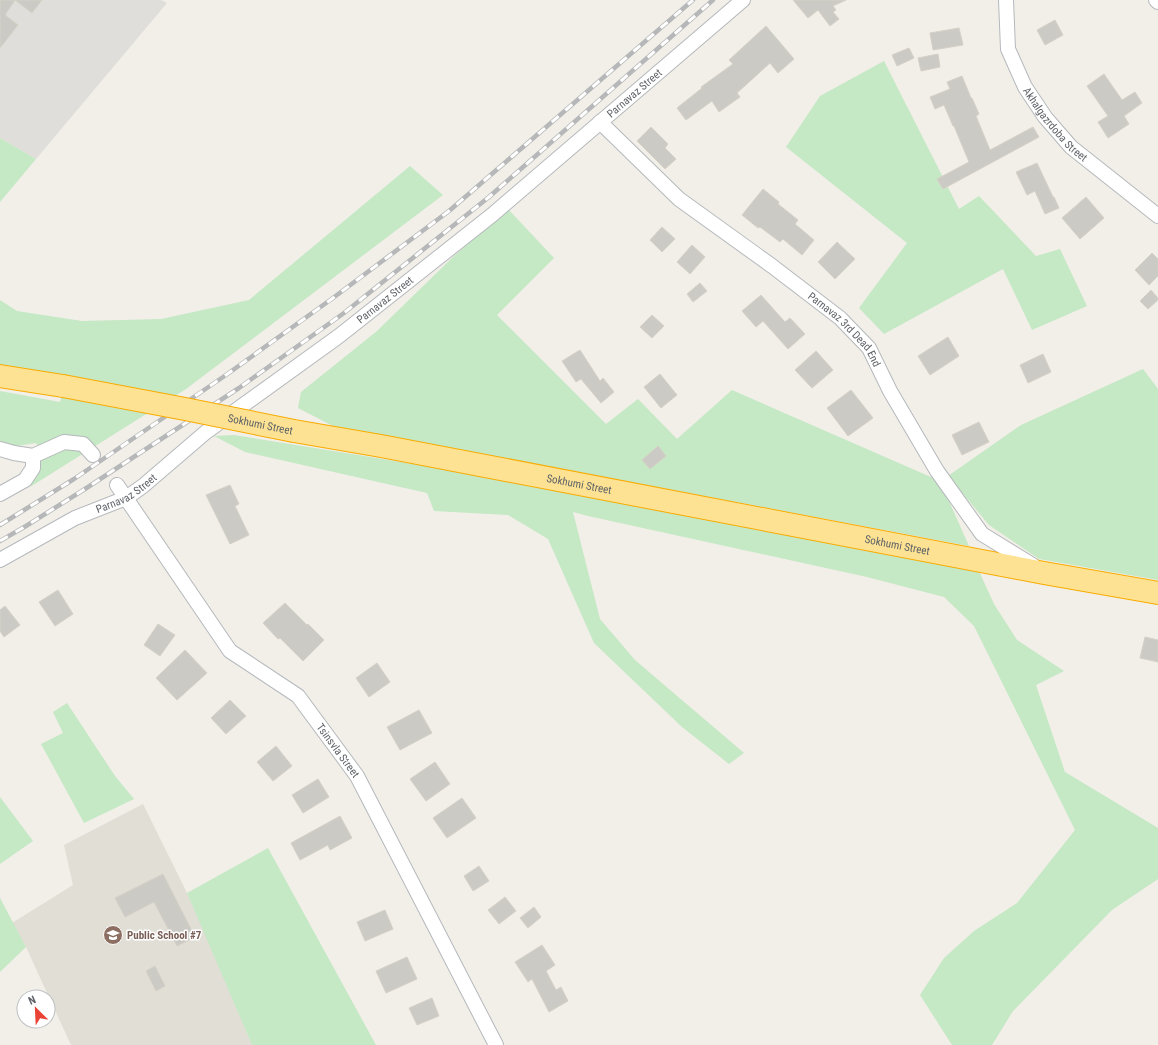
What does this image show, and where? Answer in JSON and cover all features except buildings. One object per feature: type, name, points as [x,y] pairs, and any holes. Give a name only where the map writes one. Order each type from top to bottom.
[{"type":"highway","name":"Sokhumi Street","points":[[0,376],[185,408],[294,432],[382,446],[1044,573],[1158,593]]},
{"type":"street","name":"Parnavaz Street","points":[[0,560],[75,518],[126,498],[143,486],[206,432],[332,341],[492,214],[743,0]]},
{"type":"street","name":"Akhalgazrdoba Street","points":[[1006,0],[1008,50],[1025,87],[1045,117],[1071,148],[1158,216]]},
{"type":"street","name":"Parnavaz 3rd Dead End","points":[[600,122],[679,199],[772,266],[840,318],[869,348],[890,391],[937,471],[982,534],[1044,573]]},
{"type":"street","points":[[0,449],[14,454],[33,456],[64,442],[83,444],[93,455]]},
{"type":"street","points":[[0,494],[25,480],[33,468],[33,456]]},
{"type":"street","name":"Tsinsvla Street","points":[[117,485],[230,651],[298,696],[357,776],[496,1045]]},
{"type":"shaded area","points":[[0,0],[161,0],[167,3],[36,159],[0,138]]},
{"type":"shaded area","name":"Public School #7","points":[[143,804],[187,893],[215,955],[252,1045],[71,1045],[56,1012],[56,989],[45,989],[26,947],[12,923],[73,885],[64,845]]},
{"type":"green space","points":[[884,61],[959,209],[979,196],[1036,256],[1060,249],[1087,306],[1032,330],[1003,269],[884,334],[859,308],[907,243],[786,147],[820,96]]},
{"type":"green space","points":[[0,138],[36,159],[0,202]]},
{"type":"green space","points":[[410,166],[443,195],[186,389],[30,487],[43,456],[36,443],[16,446],[0,441],[0,391],[60,402],[66,379],[0,368],[0,300],[17,311],[82,321],[161,319],[249,300]]},
{"type":"green space","points":[[508,209],[554,258],[497,315],[606,424],[638,399],[677,439],[732,390],[940,481],[969,546],[333,426],[298,408],[301,392],[377,331],[454,256]]},
{"type":"green space","points":[[1143,369],[1158,389],[1158,580],[1039,559],[989,525],[948,476],[1021,425]]},
{"type":"green space","points":[[234,435],[538,484],[978,569],[994,604],[1017,640],[1064,671],[1036,685],[1065,772],[1158,828],[1158,879],[1112,910],[1013,1011],[992,1045],[952,1045],[920,995],[944,958],[974,931],[1017,903],[1075,830],[974,626],[944,597],[867,577],[573,512],[600,619],[635,660],[744,753],[729,764],[682,727],[594,643],[548,539],[508,515],[434,511],[427,493],[245,452],[214,436]]},
{"type":"green space","points":[[67,703],[115,776],[134,799],[84,823],[41,744],[63,733],[53,712]]},
{"type":"green space","points":[[0,797],[33,841],[0,864]]},
{"type":"green space","points":[[268,848],[376,1045],[252,1045],[187,893]]},
{"type":"green space","points":[[0,898],[26,947],[0,972]]},
{"type":"railway","points":[[0,525],[74,479],[226,375],[333,298],[449,211],[693,0]]},
{"type":"railway","points":[[0,541],[85,489],[239,388],[344,313],[489,197],[713,0]]},
{"type":"place","name":"Public School #7","points":[[113,935]]}]
